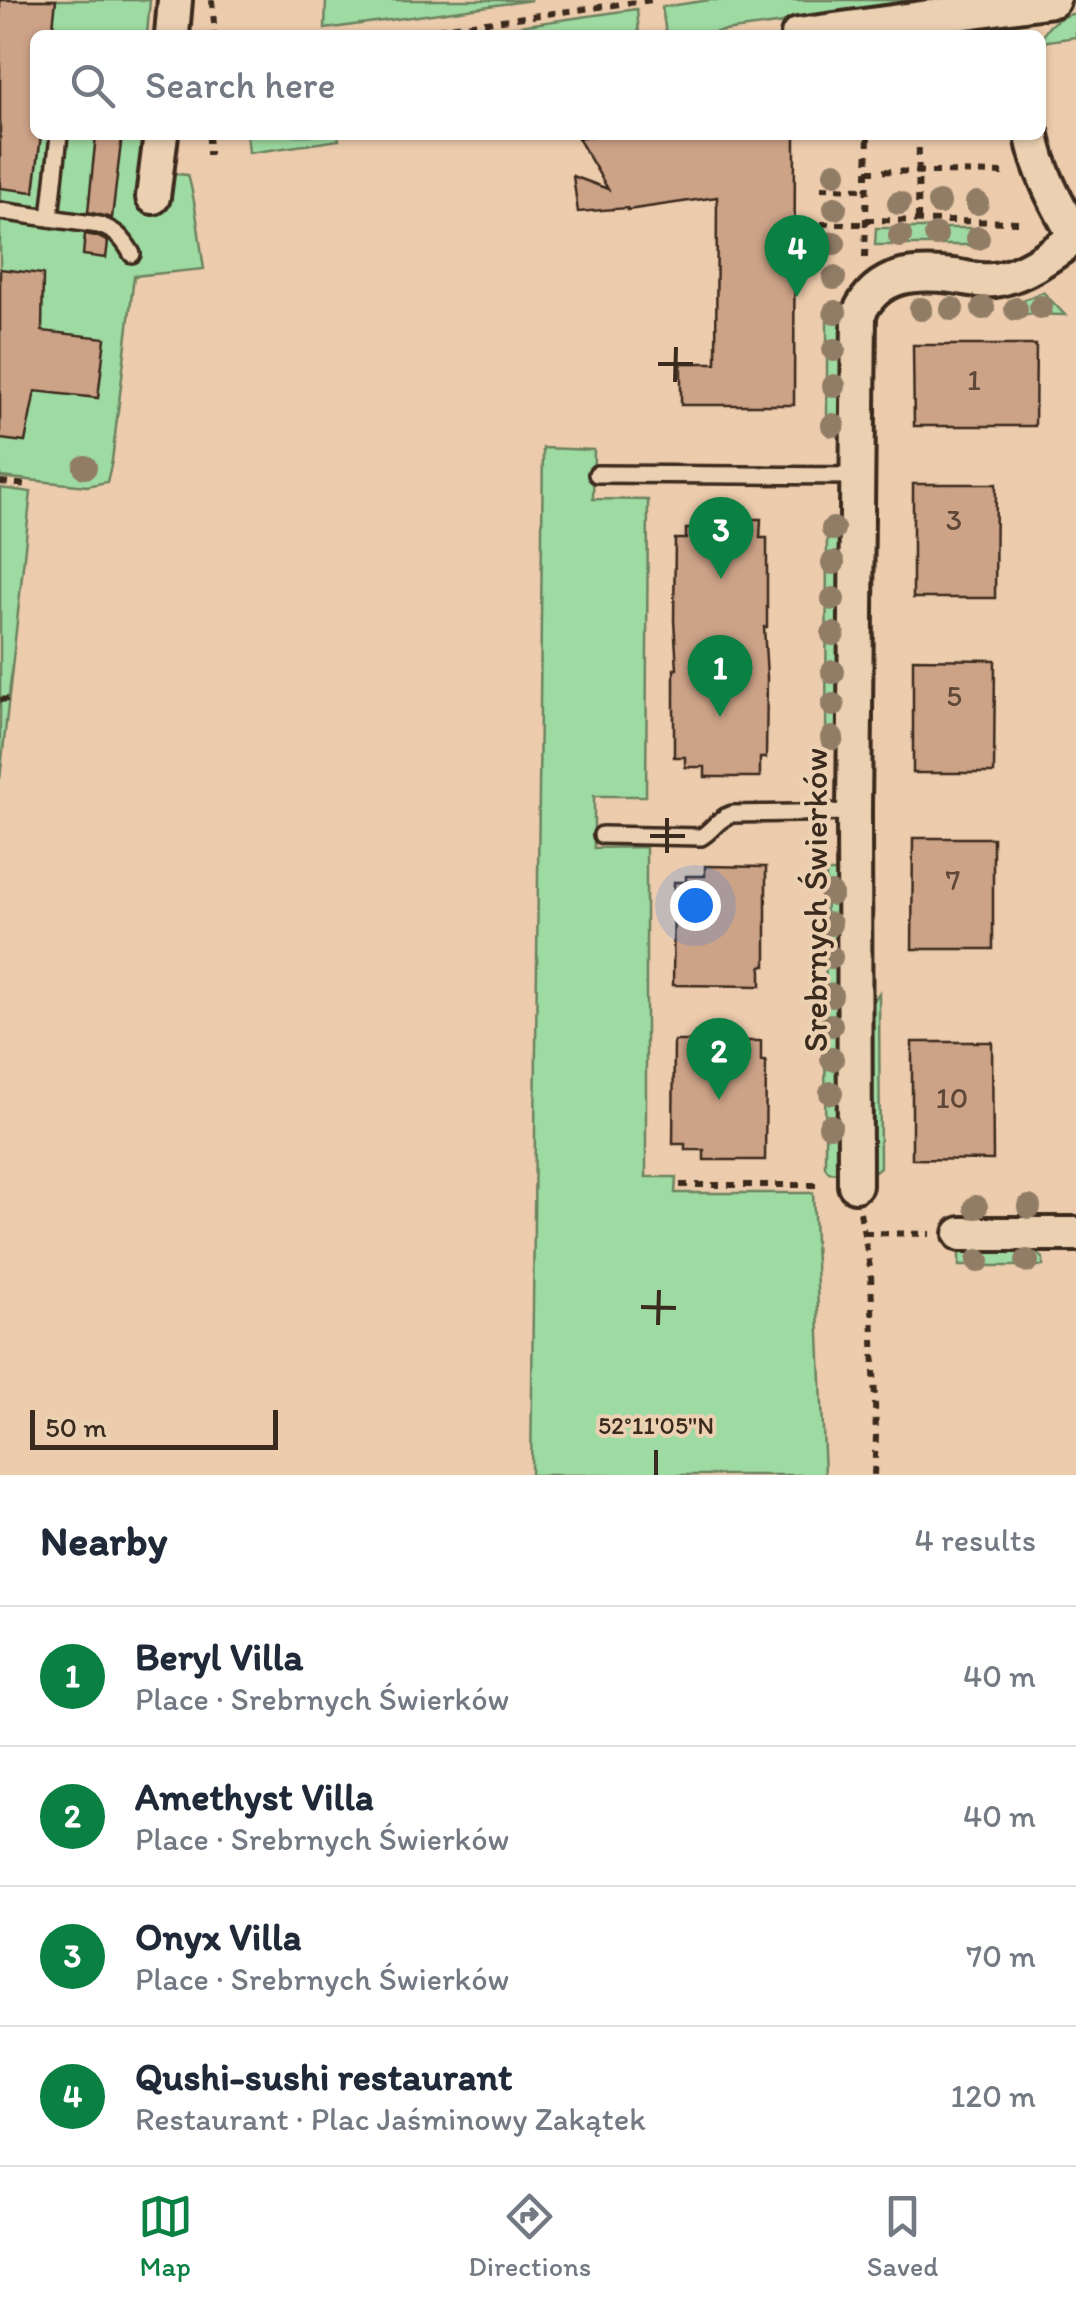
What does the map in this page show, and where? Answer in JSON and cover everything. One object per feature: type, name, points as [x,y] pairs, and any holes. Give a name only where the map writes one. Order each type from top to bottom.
[{"type":"street","points":[[172,30],[175,0]]},
{"type":"street","points":[[871,30],[1016,20],[1053,0]]},
{"type":"street","points":[[152,197],[160,140]]},
{"type":"street","points":[[1033,140],[1052,194],[1076,237]]},
{"type":"street","name":"Srebrnych Świerków","points":[[855,1185],[858,323],[862,306],[875,291],[897,277],[999,280],[1036,264],[1076,237]]},
{"type":"street","points":[[962,1234],[1076,1234]]},
{"type":"lane","points":[[50,218],[58,140]]},
{"type":"lane","points":[[0,211],[99,225],[113,230],[132,254]]},
{"type":"lane","points":[[597,474],[856,476]]},
{"type":"lane","points":[[602,836],[701,837],[722,817],[732,814],[854,812]]},
{"type":"path","points":[[212,0],[214,30]]},
{"type":"path","points":[[427,30],[652,0]]},
{"type":"path","points":[[209,140],[209,155]]},
{"type":"path","points":[[865,258],[868,140]]},
{"type":"path","points":[[918,220],[919,140]]},
{"type":"path","points":[[867,171],[1015,174]]},
{"type":"path","points":[[821,188],[866,189]]},
{"type":"path","points":[[821,224],[918,220],[1024,222]]},
{"type":"path","points":[[0,482],[28,485]]},
{"type":"path","points":[[680,1185],[818,1185]]},
{"type":"path","points":[[855,1185],[871,1273],[874,1475]]},
{"type":"path","points":[[864,1233],[962,1234]]},
{"type":"green space","points":[[0,0],[150,0],[147,30],[30,30],[30,140],[141,140],[140,171],[188,175],[204,269],[134,276],[107,482],[87,486],[0,477]]},
{"type":"green space","points":[[326,0],[532,0],[325,29]]},
{"type":"green space","points":[[710,0],[933,3],[731,30],[665,30],[662,7]]},
{"type":"green space","points":[[637,9],[639,30],[505,30]]},
{"type":"green space","points":[[1076,13],[1076,37],[1046,41],[1046,31],[1064,16]]},
{"type":"green space","points":[[248,140],[339,140],[249,153]]},
{"type":"green space","points":[[876,228],[981,228],[981,245],[875,245]]},
{"type":"green space","points":[[1043,292],[1065,315],[1008,314],[1008,306]]},
{"type":"green space","points":[[827,304],[842,304],[841,433],[827,433]]},
{"type":"green space","points":[[543,448],[594,450],[593,499],[648,500],[646,796],[594,796],[594,848],[646,847],[646,1177],[676,1177],[675,1193],[813,1193],[825,1475],[531,1475]]},
{"type":"green space","points":[[0,488],[31,492],[0,779]]},
{"type":"green space","points":[[827,521],[842,521],[840,746],[826,746]]},
{"type":"green space","points":[[826,872],[840,872],[839,1173],[829,1172],[825,1167]]},
{"type":"green space","points":[[879,993],[880,1167],[866,1172],[870,1006]]},
{"type":"green space","points":[[959,1251],[1036,1252],[1043,1258],[1043,1266],[959,1266]]},
{"type":"building","points":[[0,0],[56,0],[53,30],[30,30],[30,140],[40,140],[34,192],[0,188]]},
{"type":"building","points":[[95,140],[121,140],[112,218],[88,212]]},
{"type":"building","points":[[579,140],[795,140],[794,405],[681,405],[681,363],[716,363],[717,197],[627,210],[578,212],[573,176],[608,189]]},
{"type":"building","points":[[85,234],[108,242],[106,258],[83,255]]},
{"type":"building","points":[[0,269],[43,274],[42,331],[105,338],[98,398],[35,391],[25,442],[0,439]]},
{"type":"building","points":[[913,345],[1036,345],[1035,426],[914,426]]},
{"type":"building","points":[[913,484],[996,484],[995,598],[913,598]]},
{"type":"building","points":[[706,519],[761,519],[760,538],[767,538],[766,758],[760,758],[760,777],[705,777],[705,767],[685,767],[685,757],[674,757],[675,539],[686,539],[686,529],[706,529]]},
{"type":"building","points":[[913,659],[995,660],[994,773],[913,773]]},
{"type":"building","points":[[913,838],[993,838],[993,949],[912,949]]},
{"type":"building","points":[[705,866],[766,867],[766,966],[761,966],[761,986],[673,985],[674,882],[686,882],[686,876],[705,876]]},
{"type":"building","points":[[674,1041],[761,1041],[761,1061],[766,1061],[765,1160],[704,1160],[704,1150],[685,1150],[685,1144],[673,1144]]},
{"type":"building","points":[[912,1042],[992,1042],[993,1160],[912,1159]]},
{"type":"place","name":"Qushi-sushi restaurant","points":[[797,297]]},
{"type":"place","name":"Onyx Villa","points":[[721,579]]},
{"type":"place","name":"Beryl Villa","points":[[720,717]]},
{"type":"place","name":"Amethyst Villa","points":[[719,1100]]}]
